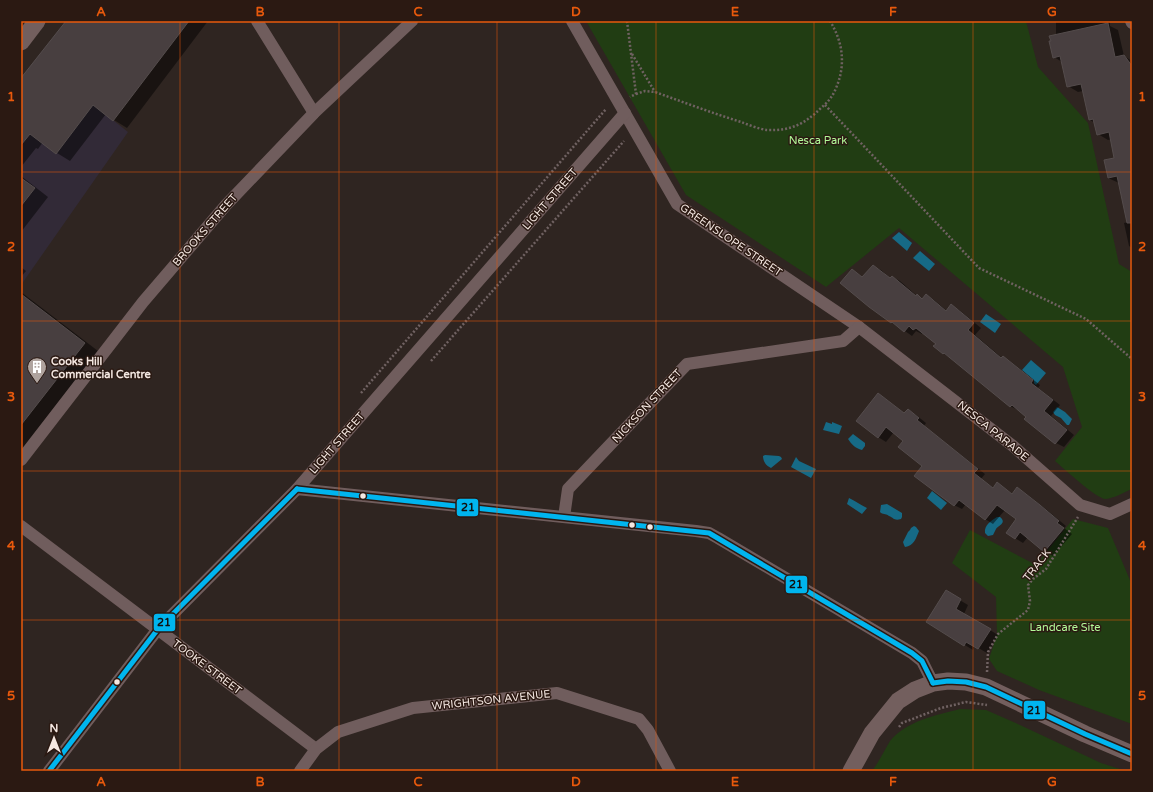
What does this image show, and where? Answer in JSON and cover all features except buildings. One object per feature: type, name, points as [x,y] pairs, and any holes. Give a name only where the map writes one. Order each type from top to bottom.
[{"type":"main road","points":[[21,42],[37,21]]},
{"type":"main road","points":[[851,771],[872,733],[898,701],[915,690],[933,683],[948,681],[966,682],[986,687],[1085,734],[1132,754]]},
{"type":"street","points":[[257,21],[314,113]]},
{"type":"street","name":"BROOKS STREET","points":[[21,460],[152,291],[226,205],[314,113],[412,21]]},
{"type":"street","name":"GREENSLOPE STREET","points":[[572,21],[677,204],[859,327]]},
{"type":"street","name":"LIGHT STREET","points":[[49,771],[158,630],[297,489],[625,113]]},
{"type":"street","name":"NESCA PARADE","points":[[859,327],[1013,446],[1080,505],[1110,514],[1132,504]]},
{"type":"street","name":"NICKSON STREET","points":[[564,516],[568,489],[687,364],[843,341],[859,327]]},
{"type":"street","points":[[297,489],[564,516],[709,533],[912,653],[922,661],[933,683]]},
{"type":"street","name":"TOOKE STREET","points":[[21,526],[316,750]]},
{"type":"street","name":"WRIGHTSON AVENUE","points":[[300,771],[316,750],[338,732],[413,708],[557,693],[639,719],[648,730],[670,771]]},
{"type":"path","points":[[627,21],[636,94]]},
{"type":"path","points":[[630,97],[644,91],[655,92],[766,130],[786,129],[800,124],[812,118],[825,105],[839,81],[842,62],[841,44],[837,32],[830,21]]},
{"type":"path","points":[[631,54],[655,92]]},
{"type":"path","points":[[825,105],[980,268],[1086,319],[1132,359]]},
{"type":"path","points":[[360,395],[606,108]]},
{"type":"path","points":[[432,361],[624,141]]},
{"type":"path","name":"TRACK","points":[[987,672],[988,652],[998,634],[1028,610],[1030,601],[1028,585],[1033,579],[1046,570],[1085,506]]},
{"type":"path","points":[[897,729],[902,723],[941,708],[966,702],[993,706]]},
{"type":"shaded area","points":[[66,21],[189,21],[113,120],[128,132],[21,285],[21,78]]},
{"type":"green space","name":"Nesca Park","points":[[586,21],[1026,21],[1038,67],[1088,123],[1119,264],[1132,272],[1132,489],[1115,497],[1105,499],[1087,488],[1055,461],[1082,427],[1063,367],[899,228],[826,287],[686,195]]},
{"type":"green space","name":"Landcare Site","points":[[1073,519],[1108,528],[1132,585],[1132,724],[1039,690],[997,671],[989,659],[997,634],[996,597],[952,563],[970,530],[1036,565]]},
{"type":"green space","points":[[960,709],[986,710],[1101,763],[1126,771],[872,771],[890,741],[904,728],[922,720]]},
{"type":"water","points":[[899,232],[912,243],[907,251],[892,238]]},
{"type":"water","points":[[920,251],[935,264],[929,271],[913,258]]},
{"type":"water","points":[[986,314],[1001,324],[995,333],[980,322]]},
{"type":"water","points":[[1031,360],[1046,373],[1036,385],[1034,380],[1022,370]]},
{"type":"water","points":[[1057,407],[1072,419],[1069,425],[1067,425],[1053,412]]},
{"type":"water","points":[[826,422],[832,424],[832,422],[842,426],[839,434],[823,430]]},
{"type":"water","points":[[853,434],[865,443],[862,450],[854,446],[848,439]]},
{"type":"water","points":[[763,456],[779,456],[782,459],[771,468],[764,461]]},
{"type":"water","points":[[796,457],[799,461],[816,469],[811,478],[791,467]]},
{"type":"water","points":[[932,491],[947,503],[941,510],[927,498]]},
{"type":"water","points":[[849,498],[867,508],[862,514],[847,504]]},
{"type":"water","points":[[887,504],[902,513],[901,519],[895,519],[880,512],[881,505]]},
{"type":"water","points":[[997,517],[1000,517],[1003,522],[996,529],[993,535],[988,536],[985,533],[985,530],[988,524]]},
{"type":"water","points":[[914,526],[919,531],[917,536],[911,545],[905,547],[903,542],[908,532]]},
{"type":"transit line","name":"21","points":[[297,489],[709,533],[912,653],[922,661],[933,683]]},
{"type":"transit line","name":"21","points":[[49,771],[158,629],[297,489]]},
{"type":"transit line","name":"21","points":[[933,683],[948,681],[966,682],[986,687],[1085,734],[1132,754]]},
{"type":"place","name":"Cooks Hill Commercial Centre","points":[[37,384]]}]
